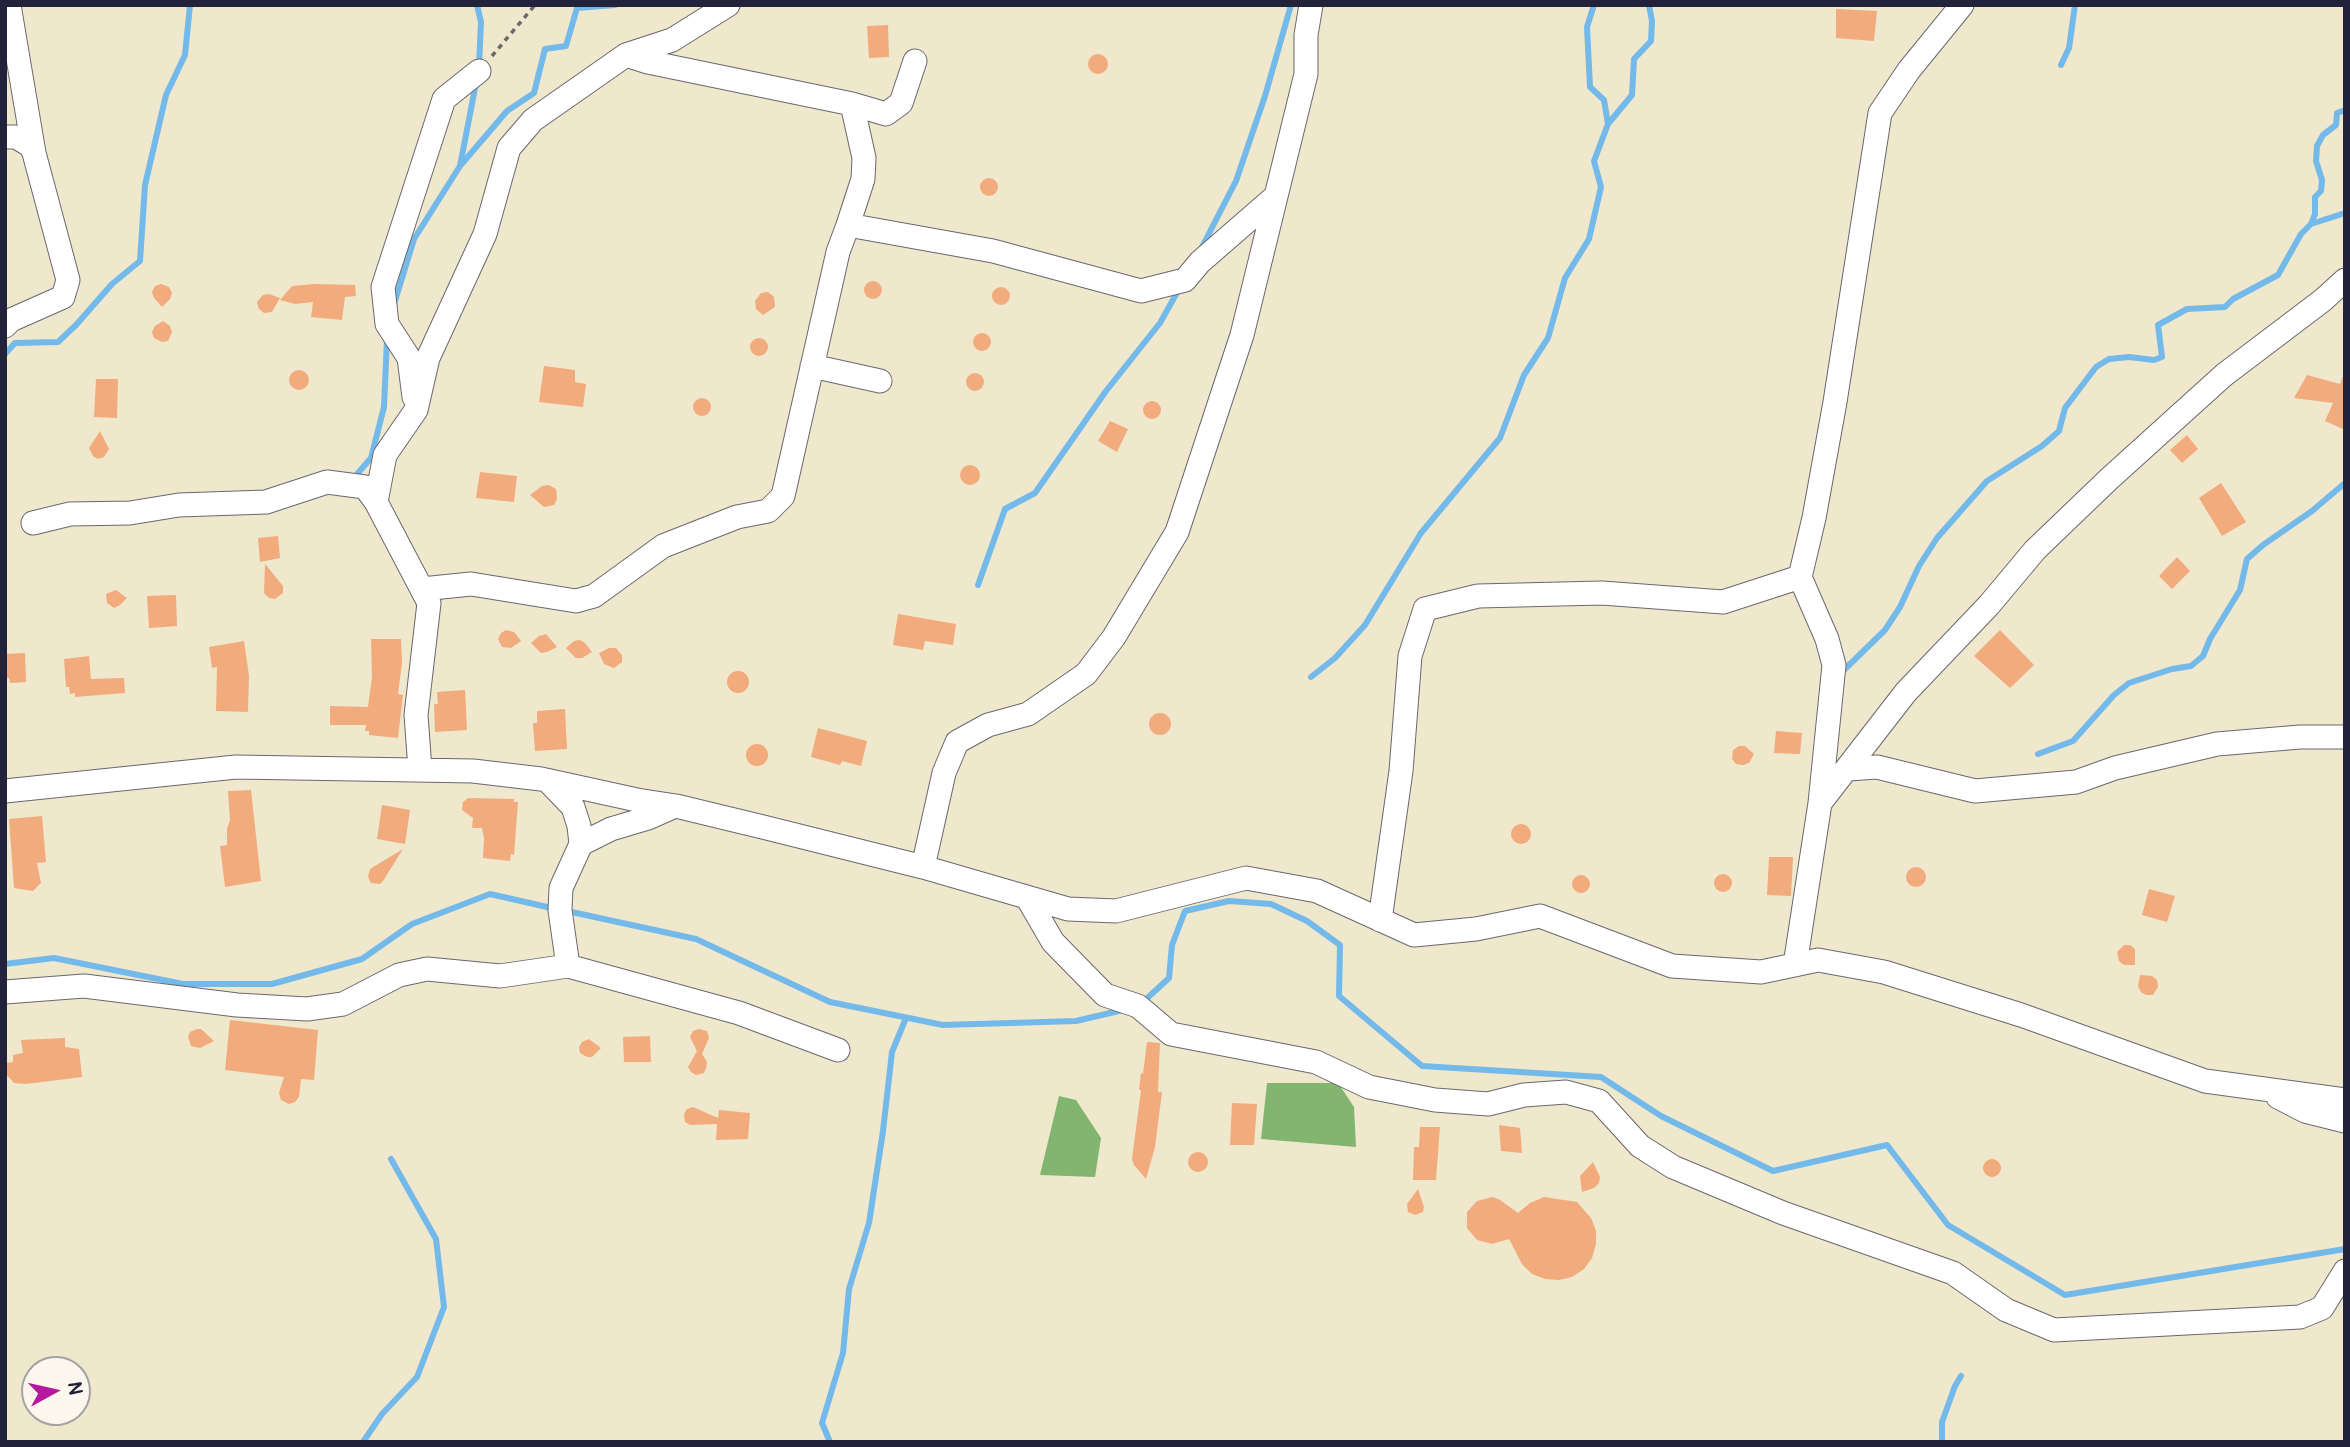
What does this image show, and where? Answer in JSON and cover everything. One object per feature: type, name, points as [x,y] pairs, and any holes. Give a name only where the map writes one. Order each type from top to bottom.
[{"type":"street","points":[[5,326],[11,320],[62,297],[68,280],[34,153],[9,5]]},
{"type":"street","points":[[376,502],[385,455],[416,410],[428,358],[485,234],[509,148],[534,120],[626,55],[672,40],[728,5]]},
{"type":"street","points":[[923,867],[944,773],[957,742],[988,725],[1028,714],[1086,674],[1114,637],[1177,531],[1242,335],[1306,75],[1306,35],[1311,5]]},
{"type":"street","points":[[1795,965],[1820,803],[1834,665],[1827,639],[1800,577],[1814,518],[1835,402],[1880,113],[1909,71],[1962,5]]},
{"type":"street","points":[[626,55],[648,62],[852,104],[886,114],[901,103],[915,61]]},
{"type":"street","points":[[416,410],[409,358],[387,324],[383,287],[444,99],[478,71]]},
{"type":"street","points":[[422,589],[471,584],[576,601],[594,596],[663,546],[737,517],[768,511],[783,496],[838,252],[863,179],[864,158],[852,104]]},
{"type":"street","points":[[5,137],[16,137],[31,146],[34,153]]},
{"type":"street","points":[[848,225],[993,251],[1141,291],[1185,280],[1200,262],[1276,196]]},
{"type":"street","points":[[1820,803],[1906,692],[1989,604],[2035,550],[2224,375],[2323,300],[2345,280]]},
{"type":"street","points":[[812,366],[880,382]]},
{"type":"street","points":[[33,523],[70,514],[130,513],[179,505],[266,502],[327,482],[365,486],[429,603],[416,715],[420,769]]},
{"type":"street","points":[[1380,920],[1401,771],[1410,656],[1425,610],[1478,596],[1602,593],[1723,602],[1800,577]]},
{"type":"street","points":[[1848,769],[1877,768],[1975,791],[2076,782],[2115,768],[2217,744],[2300,737],[2345,737]]},
{"type":"street","points":[[5,791],[236,767],[473,771],[548,781],[676,806],[923,867],[1068,909],[1116,911],[1246,878],[1317,891],[1413,935],[1476,929],[1540,916],[1672,966],[1761,972],[1818,960],[1884,972],[2205,1080],[2345,1100]]},
{"type":"street","points":[[548,781],[573,807],[581,844],[561,888],[560,910],[568,966]]},
{"type":"street","points":[[581,844],[611,829],[676,806]]},
{"type":"street","points":[[1028,899],[1053,942],[1105,995],[1138,1006],[1171,1034],[1317,1062],[1369,1087],[1435,1100],[1488,1104],[1524,1096],[1566,1092],[1599,1101],[1640,1146],[1673,1167],[1783,1213],[1952,1273],[2006,1310],[2054,1330],[2300,1317],[2322,1308],[2345,1271]]},
{"type":"street","points":[[5,992],[85,986],[237,1004],[307,1009],[343,1004],[400,975],[427,969],[500,976],[568,966],[738,1013],[838,1050]]},
{"type":"street","points":[[2262,1090],[2305,1111],[2345,1121]]},
{"type":"path","points":[[478,71],[535,5]]},
{"type":"green space","points":[[1267,1083],[1338,1083],[1354,1107],[1356,1147],[1261,1139]]},
{"type":"green space","points":[[1059,1096],[1076,1100],[1101,1138],[1095,1177],[1040,1175]]},
{"type":"building","points":[[1836,9],[1877,11],[1874,41],[1836,38]]},
{"type":"building","points":[[888,25],[889,57],[869,58],[867,26]]},
{"type":"building","points":[[1098,54],[1105,57],[1108,64],[1105,71],[1098,74],[1091,71],[1088,64],[1091,57]]},
{"type":"building","points":[[985,178],[993,178],[998,187],[996,194],[985,196],[980,191],[980,183]]},
{"type":"building","points":[[873,281],[879,284],[882,290],[879,296],[873,299],[867,296],[864,290],[867,284]]},
{"type":"building","points":[[161,284],[169,287],[172,293],[162,307],[152,292],[155,286]]},
{"type":"building","points":[[355,285],[356,296],[345,297],[342,320],[311,317],[313,302],[295,304],[280,300],[292,286]]},
{"type":"building","points":[[1001,287],[1007,290],[1010,296],[1007,302],[1001,305],[995,302],[992,296],[995,290]]},
{"type":"building","points":[[768,292],[774,297],[775,307],[763,315],[756,309],[755,301],[761,293]]},
{"type":"building","points":[[263,295],[280,298],[272,312],[264,313],[257,302]]},
{"type":"building","points":[[163,321],[170,326],[172,332],[168,341],[162,342],[154,338],[152,332],[155,326]]},
{"type":"building","points":[[982,333],[988,336],[991,342],[988,348],[982,351],[976,348],[973,342],[976,336]]},
{"type":"building","points":[[759,338],[765,341],[768,347],[765,353],[759,356],[753,353],[750,347],[753,341]]},
{"type":"building","points":[[544,366],[575,370],[575,382],[586,384],[583,407],[539,402]]},
{"type":"building","points":[[299,370],[306,373],[309,380],[306,387],[299,390],[292,387],[289,380],[292,373]]},
{"type":"building","points":[[975,373],[981,376],[984,382],[981,388],[975,391],[969,388],[966,382],[969,376]]},
{"type":"building","points":[[2344,374],[2345,430],[2325,421],[2333,403],[2294,398],[2307,375],[2340,384]]},
{"type":"building","points":[[96,379],[118,379],[117,418],[94,417]]},
{"type":"building","points":[[702,398],[708,401],[711,407],[708,413],[702,416],[696,413],[693,407],[696,401]]},
{"type":"building","points":[[1152,401],[1158,404],[1161,410],[1158,416],[1152,419],[1146,416],[1143,410],[1146,404]]},
{"type":"building","points":[[1110,421],[1128,429],[1117,452],[1098,441]]},
{"type":"building","points":[[100,431],[109,449],[104,457],[98,459],[89,448]]},
{"type":"building","points":[[2187,435],[2198,449],[2182,463],[2170,450]]},
{"type":"building","points":[[970,465],[977,468],[980,475],[977,482],[970,485],[963,482],[960,475],[963,468]]},
{"type":"building","points":[[480,472],[517,476],[514,502],[476,498]]},
{"type":"building","points":[[2221,483],[2246,522],[2222,536],[2199,498]]},
{"type":"building","points":[[549,485],[556,489],[557,499],[554,505],[544,507],[530,495],[542,486]]},
{"type":"building","points":[[278,536],[280,558],[260,562],[258,538]]},
{"type":"building","points":[[2177,557],[2190,571],[2172,589],[2159,576]]},
{"type":"building","points":[[265,564],[283,586],[283,593],[275,599],[264,593]]},
{"type":"building","points":[[116,590],[127,598],[114,608],[107,603],[106,594]]},
{"type":"building","points":[[176,595],[177,626],[149,628],[147,596]]},
{"type":"building","points":[[898,614],[956,624],[953,645],[925,641],[923,650],[893,645]]},
{"type":"building","points":[[506,630],[514,632],[521,641],[511,648],[502,647],[498,639]]},
{"type":"building","points":[[2000,630],[2034,665],[2010,688],[1974,656]]},
{"type":"building","points":[[546,634],[557,647],[541,653],[531,643]]},
{"type":"building","points":[[371,639],[401,639],[402,663],[398,694],[403,695],[398,738],[369,735],[369,731],[365,731],[366,725],[330,725],[330,706],[368,707],[372,677]]},
{"type":"building","points":[[580,640],[592,652],[582,658],[576,658],[566,648],[574,641]]},
{"type":"building","points":[[244,641],[249,676],[248,712],[216,711],[217,667],[212,668],[209,647]]},
{"type":"building","points":[[616,648],[622,655],[622,662],[614,668],[604,664],[599,653]]},
{"type":"building","points":[[25,653],[26,682],[10,683],[9,678],[5,678],[5,654]]},
{"type":"building","points":[[89,656],[91,679],[124,678],[125,693],[75,697],[75,693],[70,694],[69,687],[66,687],[64,659]]},
{"type":"building","points":[[738,671],[746,674],[749,682],[746,690],[738,693],[730,690],[727,682],[730,674]]},
{"type":"building","points":[[465,690],[467,730],[435,732],[434,704],[438,704],[437,692]]},
{"type":"building","points":[[565,709],[567,749],[535,751],[533,723],[537,723],[537,711]]},
{"type":"building","points":[[1160,713],[1170,720],[1171,724],[1164,734],[1160,735],[1150,728],[1149,724],[1156,714]]},
{"type":"building","points":[[818,728],[867,741],[861,766],[842,761],[840,765],[811,757]]},
{"type":"building","points":[[1776,731],[1802,733],[1800,754],[1774,753]]},
{"type":"building","points":[[757,744],[765,747],[768,755],[765,763],[757,766],[749,763],[746,755],[749,747]]},
{"type":"building","points":[[1745,746],[1754,754],[1749,763],[1736,764],[1732,759],[1733,750]]},
{"type":"building","points":[[251,790],[261,881],[225,887],[220,846],[227,845],[230,820],[228,791]]},
{"type":"building","points":[[468,798],[514,799],[514,802],[518,802],[514,855],[511,854],[510,861],[483,858],[482,828],[472,828],[473,818],[462,810],[463,802]]},
{"type":"building","points":[[382,805],[410,810],[405,844],[377,839]]},
{"type":"building","points":[[42,816],[46,862],[37,863],[41,883],[33,891],[14,888],[9,819]]},
{"type":"building","points":[[1521,824],[1528,827],[1531,834],[1528,841],[1521,844],[1514,841],[1511,834],[1514,827]]},
{"type":"building","points":[[403,849],[383,881],[380,884],[371,883],[368,877],[370,869]]},
{"type":"building","points":[[1769,857],[1793,857],[1791,896],[1767,895]]},
{"type":"building","points":[[1916,867],[1923,870],[1926,877],[1923,884],[1916,887],[1909,884],[1906,877],[1909,870]]},
{"type":"building","points":[[1723,874],[1731,879],[1732,883],[1727,891],[1723,892],[1715,887],[1714,883],[1719,875]]},
{"type":"building","points":[[1577,875],[1585,875],[1590,884],[1588,891],[1577,893],[1572,888],[1572,880]]},
{"type":"building","points":[[2149,889],[2175,896],[2167,922],[2142,915]]},
{"type":"building","points":[[2124,945],[2135,949],[2135,965],[2124,965],[2119,961],[2117,952]]},
{"type":"building","points":[[2140,975],[2152,976],[2157,980],[2158,987],[2153,995],[2141,992],[2138,986]]},
{"type":"building","points":[[230,1020],[318,1030],[314,1080],[301,1079],[299,1097],[295,1102],[289,1104],[281,1100],[279,1093],[284,1077],[225,1070]]},
{"type":"building","points":[[201,1029],[214,1041],[200,1048],[191,1046],[188,1037],[190,1032]]},
{"type":"building","points":[[693,1031],[707,1031],[709,1038],[702,1054],[707,1062],[706,1068],[704,1073],[696,1075],[688,1067],[697,1051],[690,1037]]},
{"type":"building","points":[[650,1036],[651,1062],[624,1062],[623,1037]]},
{"type":"building","points":[[65,1038],[65,1047],[79,1049],[82,1077],[26,1084],[14,1083],[7,1075],[6,1063],[13,1062],[13,1055],[23,1053],[21,1040]]},
{"type":"building","points":[[589,1039],[601,1048],[592,1057],[580,1053],[579,1047]]},
{"type":"building","points":[[1147,1042],[1160,1043],[1158,1092],[1162,1092],[1155,1147],[1146,1179],[1132,1159]]},
{"type":"building","points":[[1232,1103],[1257,1104],[1254,1145],[1230,1145]]},
{"type":"building","points":[[693,1107],[718,1118],[719,1110],[750,1113],[748,1139],[716,1140],[717,1124],[690,1125],[685,1122],[684,1114],[687,1109]]},
{"type":"building","points":[[1499,1125],[1520,1128],[1522,1153],[1501,1151]]},
{"type":"building","points":[[1420,1127],[1440,1127],[1436,1180],[1413,1180],[1414,1147],[1419,1147]]},
{"type":"building","points":[[1198,1152],[1205,1155],[1208,1162],[1205,1169],[1198,1172],[1191,1169],[1188,1162],[1191,1155]]},
{"type":"building","points":[[1992,1159],[1998,1162],[2001,1168],[1998,1174],[1992,1177],[1986,1174],[1983,1168],[1986,1162]]},
{"type":"building","points":[[1593,1162],[1600,1177],[1599,1183],[1582,1192],[1580,1176]]},
{"type":"building","points":[[1418,1189],[1424,1207],[1423,1212],[1415,1215],[1408,1212],[1407,1204]]},
{"type":"building","points":[[1493,1197],[1518,1213],[1530,1203],[1544,1197],[1577,1202],[1591,1218],[1596,1231],[1592,1258],[1584,1269],[1572,1277],[1545,1279],[1532,1274],[1522,1264],[1509,1239],[1492,1244],[1477,1240],[1467,1228],[1467,1212],[1477,1201]]},
{"type":"waterway","points":[[5,354],[15,343],[58,342],[112,284],[140,261],[145,185],[166,95],[185,55],[190,5]]},
{"type":"waterway","points":[[477,5],[481,22],[479,66]]},
{"type":"waterway","points":[[394,304],[414,239],[460,166],[507,111],[534,93],[545,49],[566,46],[577,8],[615,5]]},
{"type":"waterway","points":[[1201,249],[1236,181],[1265,96],[1291,5]]},
{"type":"waterway","points":[[1311,677],[1335,658],[1365,625],[1421,533],[1500,438],[1524,375],[1548,338],[1565,278],[1589,239],[1601,187],[1594,161],[1608,124],[1604,100],[1590,87],[1587,27],[1594,5]]},
{"type":"waterway","points":[[1608,124],[1632,95],[1634,59],[1651,41],[1652,21],[1649,5]]},
{"type":"waterway","points":[[2061,65],[2069,48],[2075,5]]},
{"type":"waterway","points":[[460,166],[476,83]]},
{"type":"waterway","points":[[1844,670],[1885,630],[1937,538],[1987,481],[2042,446],[2059,431],[2065,408],[2096,367],[2109,359],[2129,357],[2154,360],[2162,357],[2158,325],[2187,309],[2225,307],[2233,299],[2278,275],[2315,214],[2315,197],[2321,191],[2322,180],[2316,161],[2317,146],[2323,135],[2336,125],[2337,113],[2345,110]]},
{"type":"waterway","points":[[2311,224],[2345,213]]},
{"type":"waterway","points":[[978,585],[1005,509],[1035,493],[1106,391],[1160,323],[1179,289]]},
{"type":"waterway","points":[[352,480],[371,458],[384,407],[387,339]]},
{"type":"waterway","points":[[2038,754],[2073,741],[2114,695],[2129,683],[2172,669],[2191,666],[2203,656],[2210,639],[2240,590],[2247,559],[2345,483]]},
{"type":"waterway","points":[[5,964],[54,958],[183,984],[272,984],[362,959],[412,924],[490,894],[556,909]]},
{"type":"waterway","points":[[1143,1002],[1169,978],[1172,945],[1185,911],[1229,901],[1271,904],[1307,921],[1340,945],[1339,996],[1422,1066],[1601,1077],[1661,1116],[1773,1171],[1887,1145],[1948,1225],[2065,1295],[2345,1249]]},
{"type":"waterway","points":[[567,911],[696,939],[830,1002],[943,1025],[1076,1021],[1123,1010]]},
{"type":"waterway","points":[[830,1442],[822,1423],[843,1353],[849,1289],[869,1223],[892,1052],[906,1018]]},
{"type":"waterway","points":[[363,1442],[382,1414],[417,1377],[444,1307],[436,1239],[391,1159]]},
{"type":"waterway","points":[[1942,1442],[1942,1422],[1961,1376]]}]
